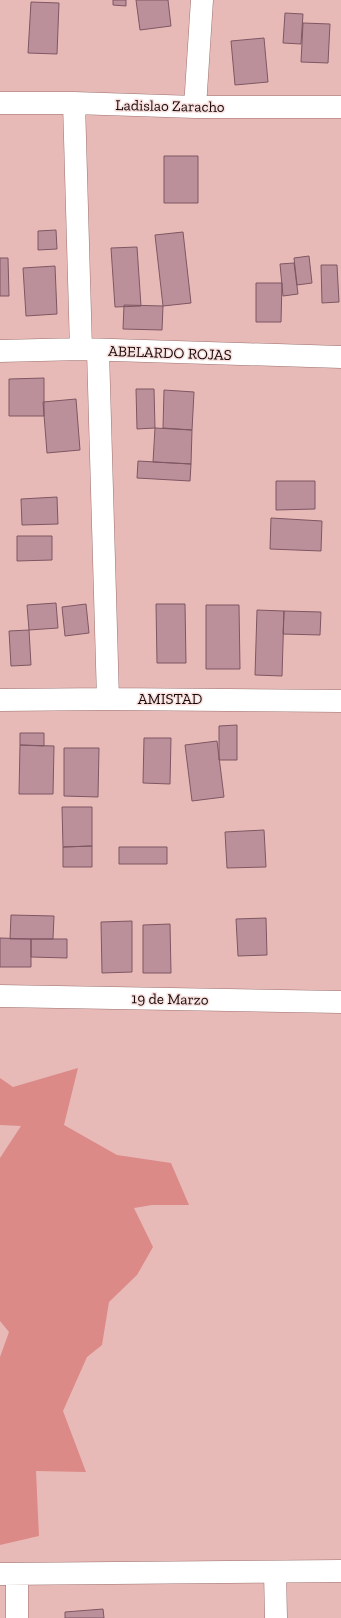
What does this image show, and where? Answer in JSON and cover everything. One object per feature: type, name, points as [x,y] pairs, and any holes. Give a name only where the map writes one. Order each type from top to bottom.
[{"type":"street","points":[[195,107],[202,0]]},
{"type":"street","name":"Ladislao Zaracho","points":[[0,103],[74,103],[195,107],[341,107]]},
{"type":"street","points":[[74,103],[108,699]]},
{"type":"street","name":"ABELARDO ROJAS","points":[[0,351],[89,350],[341,357]]},
{"type":"street","name":"AMISTAD","points":[[0,700],[108,699],[341,701]]},
{"type":"street","name":"19 de Marzo","points":[[0,996],[341,1002]]},
{"type":"street","points":[[17,1618],[8,1574],[341,1571]]},
{"type":"street","points":[[275,1572],[276,1618]]},
{"type":"shaded area","points":[[78,1068],[64,1125],[117,1155],[171,1163],[189,1205],[152,1205],[134,1208],[153,1247],[137,1275],[109,1302],[102,1345],[87,1357],[63,1411],[86,1472],[36,1471],[39,1536],[0,1545],[0,1357],[9,1332],[0,1321],[0,1158],[21,1126],[0,1125],[0,1078],[13,1087]]},
{"type":"building","points":[[113,0],[126,0],[126,6],[113,5]]},
{"type":"building","points":[[136,0],[168,0],[171,26],[140,30]]},
{"type":"building","points":[[31,2],[59,3],[57,54],[28,53]]},
{"type":"building","points":[[285,13],[303,14],[301,44],[283,43]]},
{"type":"building","points":[[303,23],[330,24],[328,63],[301,62]]},
{"type":"building","points":[[264,38],[268,82],[235,85],[231,41]]},
{"type":"building","points":[[164,156],[198,156],[198,203],[164,203]]},
{"type":"building","points":[[56,230],[57,249],[38,250],[38,231]]},
{"type":"building","points":[[183,232],[191,303],[163,306],[155,235]]},
{"type":"building","points":[[137,247],[141,306],[115,307],[111,248]]},
{"type":"building","points":[[309,256],[312,283],[297,285],[294,258]]},
{"type":"building","points":[[0,258],[8,258],[9,296],[0,296]]},
{"type":"building","points":[[294,263],[298,294],[283,296],[280,264]]},
{"type":"building","points":[[321,265],[337,265],[339,302],[322,303]]},
{"type":"building","points":[[55,266],[57,314],[26,316],[23,268]]},
{"type":"building","points":[[256,283],[282,283],[281,322],[256,322]]},
{"type":"building","points":[[124,305],[163,306],[162,330],[123,329]]},
{"type":"building","points":[[44,378],[44,416],[9,416],[9,379]]},
{"type":"building","points":[[136,389],[154,389],[155,428],[137,429]]},
{"type":"building","points":[[164,390],[194,392],[192,430],[163,428]]},
{"type":"building","points":[[76,399],[80,450],[47,453],[43,402]]},
{"type":"building","points":[[155,428],[192,430],[191,464],[153,462]]},
{"type":"building","points":[[138,461],[191,464],[190,481],[137,478]]},
{"type":"building","points":[[276,481],[315,481],[315,509],[276,510]]},
{"type":"building","points":[[57,497],[58,524],[22,525],[21,499]]},
{"type":"building","points":[[271,518],[322,521],[321,551],[270,549]]},
{"type":"building","points":[[17,536],[52,536],[52,560],[17,561]]},
{"type":"building","points":[[56,603],[58,628],[29,630],[27,605]]},
{"type":"building","points":[[86,604],[89,633],[65,636],[62,607]]},
{"type":"building","points":[[156,604],[185,604],[186,663],[157,663]]},
{"type":"building","points":[[206,605],[239,605],[240,669],[206,669]]},
{"type":"building","points":[[257,610],[284,611],[282,676],[255,675]]},
{"type":"building","points":[[284,611],[321,612],[320,635],[283,634]]},
{"type":"building","points":[[29,630],[31,665],[11,666],[9,631]]},
{"type":"building","points":[[237,725],[237,760],[219,760],[219,726]]},
{"type":"building","points":[[20,733],[44,733],[44,746],[20,745]]},
{"type":"building","points":[[144,738],[171,738],[170,784],[143,783]]},
{"type":"building","points":[[217,741],[224,797],[192,801],[185,745]]},
{"type":"building","points":[[20,745],[54,746],[53,794],[19,794]]},
{"type":"building","points":[[64,748],[99,748],[98,797],[64,796]]},
{"type":"building","points":[[62,807],[92,807],[92,846],[63,847]]},
{"type":"building","points":[[264,830],[266,867],[227,868],[225,832]]},
{"type":"building","points":[[92,846],[92,867],[63,867],[63,847]]},
{"type":"building","points":[[119,847],[167,847],[167,864],[119,864]]},
{"type":"building","points":[[11,915],[54,916],[53,939],[10,939]]},
{"type":"building","points":[[266,918],[267,955],[238,956],[236,919]]},
{"type":"building","points":[[132,921],[132,972],[102,973],[101,922]]},
{"type":"building","points":[[170,924],[171,973],[143,973],[143,925]]},
{"type":"building","points":[[0,938],[31,939],[31,967],[0,967]]},
{"type":"building","points":[[31,939],[67,939],[67,958],[31,957]]},
{"type":"building","points":[[103,1609],[104,1618],[65,1618],[65,1612]]}]
